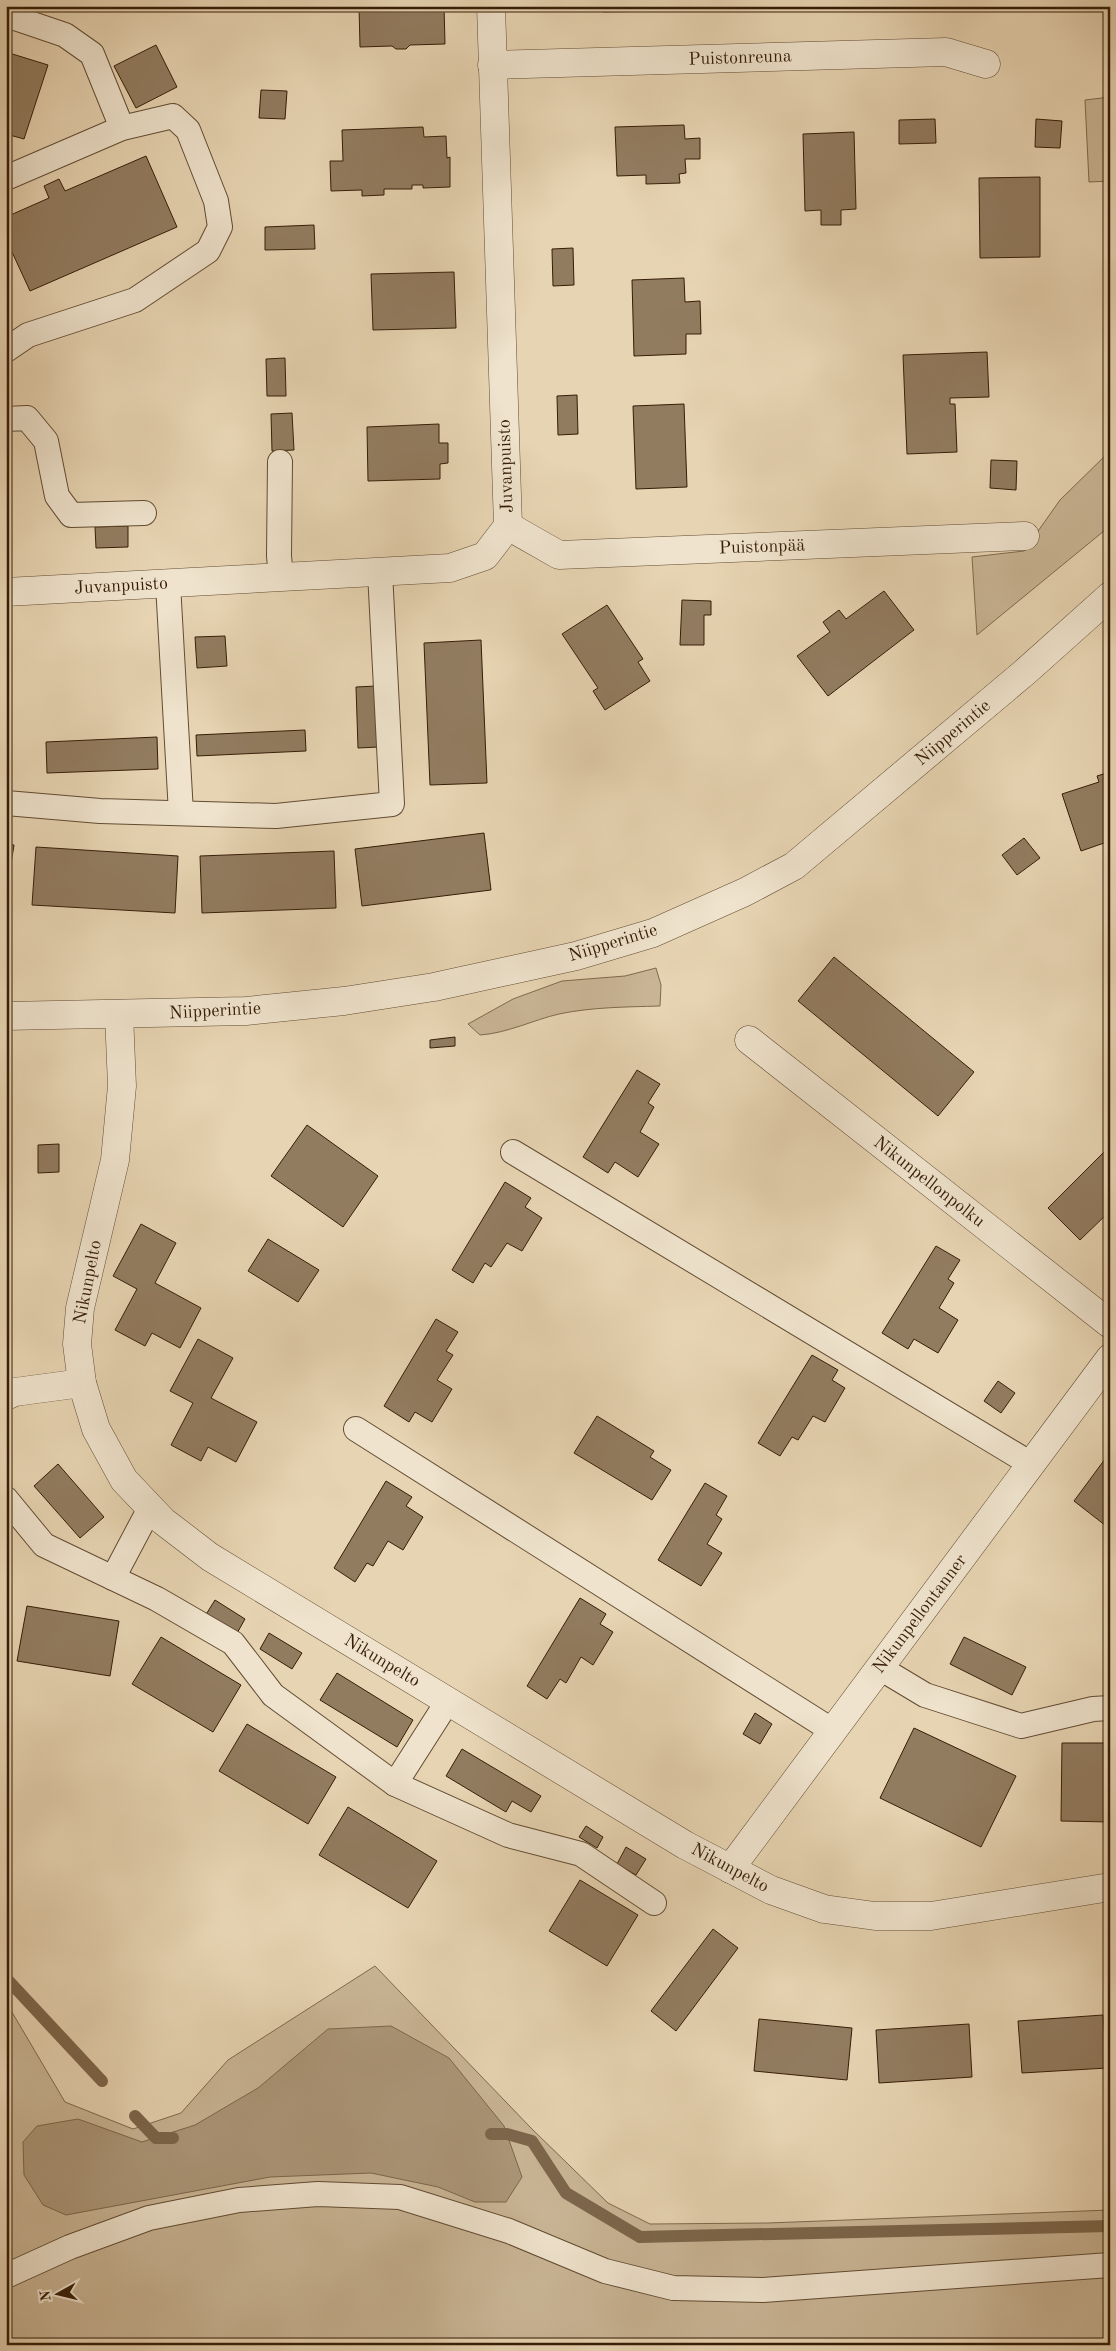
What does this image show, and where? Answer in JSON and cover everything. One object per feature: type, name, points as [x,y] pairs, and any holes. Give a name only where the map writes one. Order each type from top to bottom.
[{"type":"street","name":"Juvanpuisto","points":[[6,592],[450,568],[485,556],[508,526],[491,6]]},
{"type":"street","name":"Puistonreuna","points":[[492,65],[946,52],[986,64]]},
{"type":"street","name":"Puistonpää","points":[[508,526],[559,555],[1025,536]]},
{"type":"street","name":"Niipperintie","points":[[6,1016],[246,1011],[371,997],[434,987],[576,956],[653,932],[745,892],[794,866],[1025,672],[1110,596]]},
{"type":"street","name":"Nikunpelto","points":[[119,1014],[122,1086],[115,1160],[80,1308],[77,1344],[82,1383],[96,1429],[124,1480],[163,1521],[210,1557],[686,1845],[771,1890],[824,1909],[875,1916],[931,1916],[1110,1887]]},
{"type":"street","name":"Nikunpellonpolku","points":[[749,1040],[1110,1324]]},
{"type":"street","name":"Nikunpellontanner","points":[[730,1869],[1110,1358]]},
{"type":"street","points":[[6,1396],[15,1392],[82,1383]]},
{"type":"lane","points":[[6,15],[65,35],[92,54],[122,128]]},
{"type":"lane","points":[[6,178],[122,128],[173,116],[188,130],[216,201],[220,227],[208,251],[135,300],[28,335],[6,350]]},
{"type":"lane","points":[[6,419],[27,418],[46,440],[57,496],[71,515],[144,513]]},
{"type":"lane","points":[[280,462],[279,556],[281,577]]},
{"type":"lane","points":[[6,803],[100,811],[276,816],[392,804],[380,572]]},
{"type":"lane","points":[[168,584],[181,814]]},
{"type":"lane","points":[[513,1152],[1031,1464]]},
{"type":"lane","points":[[356,1429],[833,1731]]},
{"type":"lane","points":[[6,1499],[44,1544],[157,1599],[233,1644],[273,1695],[395,1784],[508,1836],[582,1854],[654,1903]]},
{"type":"lane","points":[[113,1578],[150,1508]]},
{"type":"lane","points":[[880,1668],[925,1695],[1021,1726],[1093,1709],[1110,1708]]},
{"type":"lane","points":[[395,1784],[448,1701]]},
{"type":"lane","points":[[6,2276],[70,2247],[149,2218],[239,2200],[318,2194],[400,2197],[509,2232],[606,2271],[673,2288],[763,2290],[1110,2265]]},
{"type":"shaded area","points":[[1110,97],[1110,181],[1089,182],[1085,100]]},
{"type":"shaded area","points":[[1110,451],[1110,526],[977,635],[972,557],[1024,551],[1060,500]]},
{"type":"shaded area","points":[[656,968],[661,985],[660,1006],[571,1012],[500,1032],[480,1035],[468,1024],[513,999],[562,981],[625,976]]},
{"type":"shaded area","points":[[375,1966],[532,2129],[608,2203],[650,2224],[768,2223],[1110,2210],[1110,2345],[6,2345],[6,2002],[65,2102],[133,2129],[181,2113],[228,2060]]},
{"type":"shaded area","points":[[391,2026],[449,2058],[504,2126],[522,2177],[506,2202],[475,2202],[438,2187],[371,2173],[270,2177],[66,2215],[43,2205],[24,2175],[23,2142],[37,2126],[78,2119],[142,2142],[195,2125],[258,2088],[328,2029]]},
{"type":"building","points":[[359,6],[444,6],[445,44],[410,45],[406,49],[396,49],[392,46],[360,47]]},
{"type":"building","points":[[603,6],[656,6],[656,11],[603,12]]},
{"type":"building","points":[[746,6],[804,6],[746,8]]},
{"type":"building","points":[[156,45],[177,87],[136,108],[114,66]]},
{"type":"building","points":[[6,52],[48,65],[24,139],[6,134]]},
{"type":"building","points":[[261,90],[287,91],[285,119],[259,118]]},
{"type":"building","points":[[935,119],[936,143],[899,144],[899,120]]},
{"type":"building","points":[[1036,119],[1062,121],[1060,148],[1035,147]]},
{"type":"building","points":[[684,125],[685,139],[700,138],[700,159],[685,159],[686,173],[679,174],[680,183],[646,184],[646,175],[617,176],[615,127]]},
{"type":"building","points":[[423,127],[424,137],[446,136],[447,158],[450,157],[450,187],[423,188],[423,185],[412,185],[412,189],[384,189],[384,195],[362,196],[362,190],[331,191],[330,161],[343,161],[342,130]]},
{"type":"building","points":[[854,132],[856,209],[841,210],[841,225],[821,225],[821,210],[805,211],[803,134]]},
{"type":"building","points":[[146,156],[177,227],[30,291],[6,239],[6,217],[49,198],[44,186],[59,179],[65,191]]},
{"type":"building","points":[[1040,177],[1040,257],[980,258],[979,178]]},
{"type":"building","points":[[314,225],[315,249],[265,250],[265,227]]},
{"type":"building","points":[[573,248],[574,285],[553,286],[552,249]]},
{"type":"building","points":[[454,272],[456,328],[373,330],[371,274]]},
{"type":"building","points":[[684,278],[685,302],[700,301],[701,334],[686,334],[686,354],[634,356],[632,280]]},
{"type":"building","points":[[987,352],[989,397],[950,398],[950,404],[955,404],[957,452],[907,454],[903,355]]},
{"type":"building","points":[[285,358],[286,396],[267,396],[266,359]]},
{"type":"building","points":[[577,395],[578,434],[558,435],[557,396]]},
{"type":"building","points":[[684,404],[687,487],[636,489],[633,406]]},
{"type":"building","points":[[292,413],[294,450],[272,451],[271,414]]},
{"type":"building","points":[[439,424],[439,443],[448,443],[448,463],[440,464],[440,479],[368,481],[367,427]]},
{"type":"building","points":[[991,460],[1017,461],[1016,490],[990,488]]},
{"type":"building","points":[[128,526],[128,547],[96,548],[95,527]]},
{"type":"building","points":[[884,591],[914,630],[828,696],[797,656],[830,632],[823,622],[839,610],[846,619]]},
{"type":"building","points":[[682,600],[711,601],[711,615],[704,615],[704,645],[680,645]]},
{"type":"building","points":[[607,605],[643,659],[638,662],[650,681],[605,710],[593,691],[598,688],[562,634]]},
{"type":"building","points":[[225,636],[227,666],[197,668],[195,637]]},
{"type":"building","points":[[481,640],[487,783],[430,785],[424,643]]},
{"type":"building","points":[[376,686],[378,747],[358,748],[356,687]]},
{"type":"building","points":[[305,730],[306,751],[197,756],[196,735]]},
{"type":"building","points":[[157,737],[158,769],[47,773],[46,742]]},
{"type":"building","points":[[1110,772],[1110,841],[1081,851],[1062,794],[1099,782],[1097,776]]},
{"type":"building","points":[[484,833],[491,890],[362,906],[355,849]]},
{"type":"building","points":[[1024,838],[1040,858],[1017,875],[1002,855]]},
{"type":"building","points":[[6,844],[14,845],[6,895]]},
{"type":"building","points":[[36,847],[178,856],[175,913],[32,905]]},
{"type":"building","points":[[334,851],[336,908],[202,913],[200,856]]},
{"type":"building","points":[[834,957],[974,1072],[938,1116],[798,1001]]},
{"type":"building","points":[[455,1037],[455,1046],[430,1048],[430,1040]]},
{"type":"building","points":[[637,1070],[660,1084],[648,1103],[654,1107],[640,1132],[659,1144],[638,1177],[615,1162],[608,1173],[583,1157]]},
{"type":"building","points":[[307,1125],[378,1176],[343,1227],[271,1176]]},
{"type":"building","points":[[59,1144],[59,1172],[38,1173],[38,1145]]},
{"type":"building","points":[[1110,1146],[1110,1211],[1080,1240],[1048,1208]]},
{"type":"building","points":[[505,1182],[531,1198],[525,1207],[542,1218],[522,1251],[507,1243],[491,1267],[485,1263],[473,1283],[452,1270]]},
{"type":"building","points":[[141,1224],[176,1243],[155,1283],[201,1308],[180,1348],[152,1333],[145,1346],[115,1330],[137,1289],[113,1276]]},
{"type":"building","points":[[268,1239],[319,1270],[298,1302],[248,1271]]},
{"type":"building","points":[[936,1246],[960,1260],[948,1279],[954,1283],[939,1308],[958,1320],[938,1353],[914,1339],[908,1349],[882,1333]]},
{"type":"building","points":[[436,1319],[458,1332],[446,1351],[453,1355],[437,1380],[452,1389],[432,1422],[415,1412],[409,1422],[384,1406]]},
{"type":"building","points":[[198,1339],[233,1358],[211,1398],[257,1422],[236,1462],[208,1447],[201,1461],[171,1445],[193,1403],[170,1391]]},
{"type":"building","points":[[812,1355],[838,1370],[832,1380],[845,1388],[825,1422],[813,1416],[798,1440],[792,1437],[780,1456],[758,1443]]},
{"type":"building","points":[[998,1381],[1015,1393],[1001,1413],[984,1401]]},
{"type":"building","points":[[597,1416],[654,1451],[650,1457],[671,1470],[652,1500],[574,1453]]},
{"type":"building","points":[[1108,1455],[1110,1456],[1110,1529],[1074,1501]]},
{"type":"building","points":[[58,1464],[104,1517],[80,1538],[34,1486]]},
{"type":"building","points":[[386,1481],[412,1497],[406,1506],[423,1517],[403,1550],[388,1541],[373,1566],[367,1563],[355,1582],[334,1568]]},
{"type":"building","points":[[705,1483],[727,1496],[716,1515],[722,1519],[707,1544],[722,1553],[701,1586],[658,1560]]},
{"type":"building","points":[[580,1598],[606,1614],[600,1624],[613,1632],[593,1665],[581,1657],[566,1683],[560,1679],[547,1699],[527,1686]]},
{"type":"building","points":[[215,1600],[245,1619],[236,1635],[205,1616]]},
{"type":"building","points":[[27,1606],[119,1621],[110,1676],[17,1661]]},
{"type":"building","points":[[269,1633],[302,1653],[292,1669],[260,1649]]},
{"type":"building","points":[[161,1637],[241,1685],[213,1732],[132,1684]]},
{"type":"building","points":[[964,1637],[1026,1667],[1012,1695],[950,1664]]},
{"type":"building","points":[[337,1673],[413,1720],[397,1747],[320,1700]]},
{"type":"building","points":[[755,1713],[772,1724],[760,1744],[743,1734]]},
{"type":"building","points":[[247,1724],[336,1777],[308,1824],[219,1771]]},
{"type":"building","points":[[914,1728],[1016,1776],[981,1847],[880,1798]]},
{"type":"building","points":[[1062,1743],[1110,1743],[1110,1822],[1061,1821]]},
{"type":"building","points":[[462,1749],[541,1796],[531,1812],[512,1801],[506,1812],[446,1776]]},
{"type":"building","points":[[348,1807],[437,1861],[408,1908],[319,1855]]},
{"type":"building","points":[[586,1826],[603,1837],[597,1848],[579,1837]]},
{"type":"building","points":[[626,1847],[646,1859],[636,1875],[617,1864]]},
{"type":"building","points":[[580,1880],[638,1915],[607,1966],[549,1931]]},
{"type":"building","points":[[713,1929],[738,1948],[676,2031],[651,2011]]},
{"type":"building","points":[[1103,2015],[1107,2068],[1022,2073],[1018,2021]]},
{"type":"building","points":[[759,2019],[852,2028],[847,2080],[754,2071]]},
{"type":"building","points":[[969,2024],[972,2077],[879,2083],[876,2030]]},
{"type":"waterway","points":[[6,1978],[102,2081]]},
{"type":"waterway","points":[[135,2116],[156,2138],[173,2138]]},
{"type":"waterway","points":[[491,2134],[507,2134],[532,2141],[566,2193],[640,2237],[1110,2226]]}]
